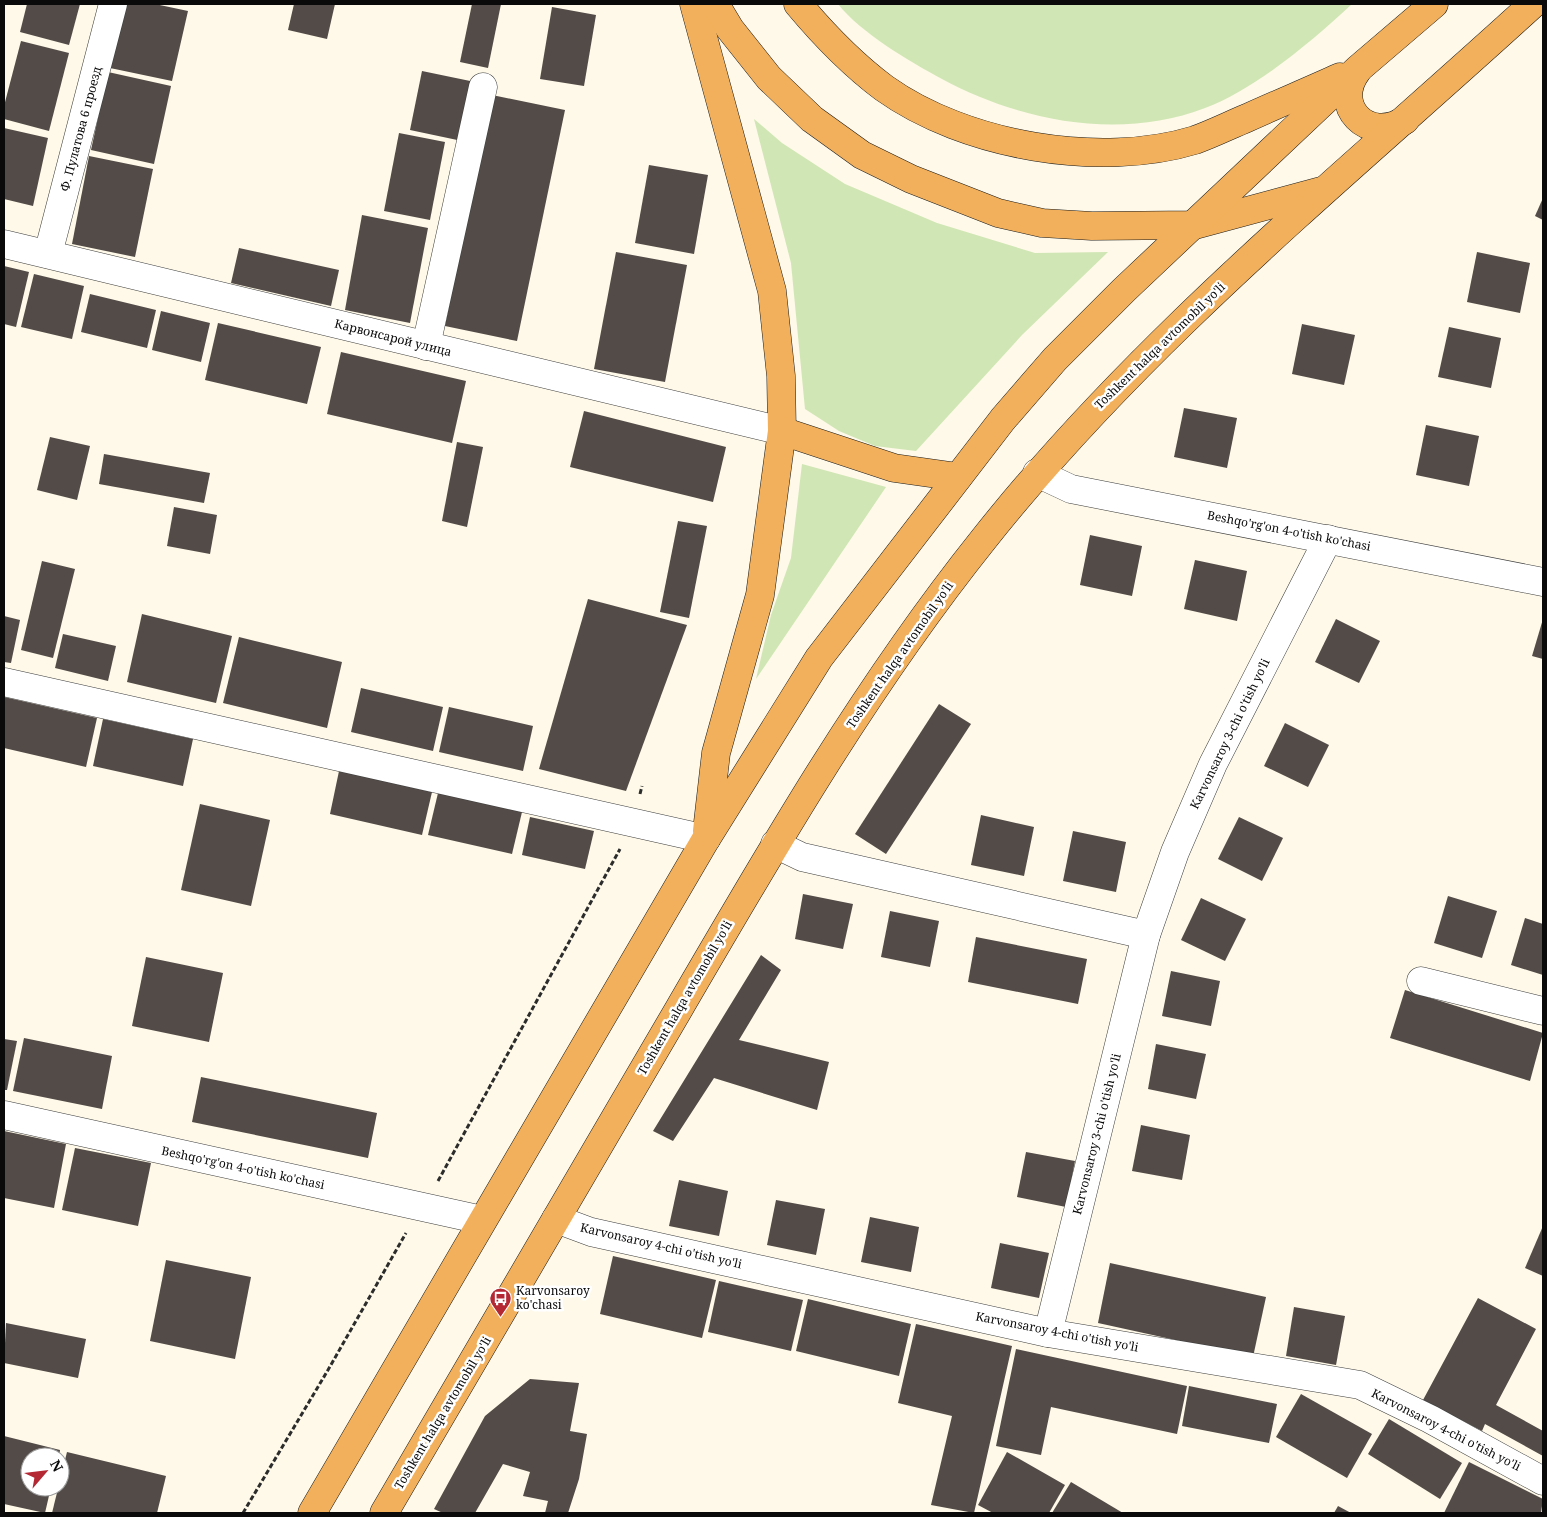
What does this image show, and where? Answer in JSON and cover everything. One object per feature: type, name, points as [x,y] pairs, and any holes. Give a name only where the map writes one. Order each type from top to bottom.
[{"type":"highway","points":[[694,4],[772,290],[781,376],[782,431],[760,595],[716,752],[706,839]]},
{"type":"highway","points":[[715,4],[730,29],[769,78],[812,119],[862,155],[911,179],[998,213],[1042,222],[1092,226],[1194,225],[1324,190]]},
{"type":"highway","points":[[798,4],[819,29],[885,88],[930,114],[979,135],[1064,150],[1108,154],[1154,149],[1195,140],[1358,70]]},
{"type":"highway","points":[[312,1513],[706,839],[819,658],[1003,419],[1055,359],[1124,290],[1358,70],[1434,4]]},
{"type":"highway","name":"Toshkent halqa avtomobil yo'li","points":[[384,1513],[775,844],[873,689],[981,542],[1037,474],[1106,396],[1324,190],[1407,119],[1533,4]]},
{"type":"highway","points":[[1504,30],[1543,4]]},
{"type":"highway","points":[[1358,70],[1351,79],[1348,91],[1349,103],[1358,118],[1373,128],[1385,129],[1397,126],[1407,119]]},
{"type":"highway","points":[[782,431],[894,468],[958,477]]},
{"type":"street","name":"Ф. Пулатова 6 проезд","points":[[48,254],[113,4]]},
{"type":"street","points":[[426,346],[483,87]]},
{"type":"street","name":"Карвонсарой улица","points":[[4,244],[782,431]]},
{"type":"street","name":"Beshqo'rg'on 4-o'tish ko'chasi","points":[[1037,474],[1071,489],[1543,582]]},
{"type":"street","name":"Karvonsaroy 3-chi o'tish yo'li","points":[[1048,1333],[1146,935],[1175,852],[1213,764],[1328,539]]},
{"type":"street","points":[[4,682],[706,839]]},
{"type":"street","points":[[775,844],[802,857],[1146,935]]},
{"type":"street","points":[[1421,981],[1543,1011]]},
{"type":"street","name":"Beshqo'rg'on 4-o'tish ko'chasi","points":[[4,1115],[482,1220]]},
{"type":"street","name":"Karvonsaroy 4-chi o'tish yo'li","points":[[556,1219],[601,1234],[1048,1333],[1360,1385],[1430,1419],[1543,1481]]},
{"type":"path","points":[[243,1513],[328,1370],[421,1206],[443,1174],[635,823],[642,786]]},
{"type":"green space","points":[[838,4],[1352,4],[1283,63],[1224,100],[1172,118],[1139,123],[1105,124],[1070,122],[1037,115],[1004,106],[972,94],[929,72],[886,46],[859,25]]},
{"type":"green space","points":[[754,119],[782,143],[845,184],[937,223],[1035,253],[1108,252],[1022,335],[916,451],[875,446],[839,431],[805,409],[791,263]]},
{"type":"green space","points":[[802,464],[886,487],[756,679],[771,615],[791,558]]},
{"type":"building","points":[[27,4],[80,4],[69,45],[20,32]]},
{"type":"building","points":[[124,4],[155,4],[188,11],[172,81],[110,68]]},
{"type":"building","points":[[294,4],[335,4],[327,39],[288,30]]},
{"type":"building","points":[[472,4],[501,4],[488,68],[460,62]]},
{"type":"building","points":[[552,7],[596,15],[584,86],[540,79]]},
{"type":"building","points":[[21,41],[69,53],[49,131],[4,119],[4,106]]},
{"type":"building","points":[[422,71],[475,82],[462,141],[410,130]]},
{"type":"building","points":[[108,72],[171,86],[154,164],[91,150]]},
{"type":"building","points":[[492,95],[565,110],[517,341],[445,326]]},
{"type":"building","points":[[4,128],[48,138],[33,206],[4,199]]},
{"type":"building","points":[[399,133],[445,142],[430,220],[384,211]]},
{"type":"building","points":[[89,156],[153,169],[135,257],[72,244]]},
{"type":"building","points":[[649,165],[708,175],[694,254],[635,243]]},
{"type":"building","points":[[1543,198],[1543,220],[1535,216]]},
{"type":"building","points":[[362,215],[428,228],[410,323],[345,310]]},
{"type":"building","points":[[239,248],[339,270],[331,306],[231,283]]},
{"type":"building","points":[[616,252],[687,265],[665,382],[594,369]]},
{"type":"building","points":[[1477,252],[1530,263],[1520,313],[1467,302]]},
{"type":"building","points":[[4,266],[29,272],[16,327],[4,324]]},
{"type":"building","points":[[34,274],[84,286],[72,339],[21,327]]},
{"type":"building","points":[[90,294],[156,310],[147,348],[81,332]]},
{"type":"building","points":[[161,311],[210,323],[201,362],[152,350]]},
{"type":"building","points":[[218,323],[321,347],[307,404],[205,380]]},
{"type":"building","points":[[1302,324],[1355,335],[1344,385],[1292,374]]},
{"type":"building","points":[[1449,327],[1501,338],[1491,388],[1438,377]]},
{"type":"building","points":[[341,352],[466,381],[452,443],[327,414]]},
{"type":"building","points":[[1184,408],[1237,418],[1227,468],[1174,457]]},
{"type":"building","points":[[584,411],[726,447],[713,502],[570,467]]},
{"type":"building","points":[[1426,425],[1479,436],[1469,486],[1416,475]]},
{"type":"building","points":[[50,437],[90,446],[77,500],[37,490]]},
{"type":"building","points":[[457,442],[483,447],[467,527],[442,521]]},
{"type":"building","points":[[104,454],[210,473],[204,503],[99,484]]},
{"type":"building","points":[[174,507],[217,515],[210,554],[167,546]]},
{"type":"building","points":[[678,521],[707,526],[689,618],[660,612]]},
{"type":"building","points":[[1090,535],[1142,546],[1132,596],[1080,585]]},
{"type":"building","points":[[1195,560],[1247,571],[1237,621],[1184,609]]},
{"type":"building","points":[[42,561],[75,569],[53,658],[21,650]]},
{"type":"building","points":[[588,599],[687,625],[626,791],[539,769]]},
{"type":"building","points":[[142,614],[232,636],[216,703],[127,682]]},
{"type":"building","points":[[4,616],[20,620],[11,663],[4,662]]},
{"type":"building","points":[[1336,619],[1380,641],[1359,683],[1315,662]]},
{"type":"building","points":[[1543,619],[1543,659],[1532,656]]},
{"type":"building","points":[[63,634],[116,646],[108,681],[55,668]]},
{"type":"building","points":[[239,637],[342,662],[327,728],[223,703]]},
{"type":"building","points":[[361,688],[443,707],[433,751],[351,732]]},
{"type":"building","points":[[4,697],[97,718],[86,767],[4,748]]},
{"type":"building","points":[[939,704],[971,724],[886,854],[855,834]]},
{"type":"building","points":[[449,707],[533,726],[523,771],[439,752]]},
{"type":"building","points":[[103,719],[193,739],[183,786],[93,766]]},
{"type":"building","points":[[1285,723],[1329,745],[1308,787],[1264,766]]},
{"type":"building","points":[[339,771],[432,792],[422,835],[330,814]]},
{"type":"building","points":[[438,793],[522,812],[512,854],[428,835]]},
{"type":"building","points":[[200,804],[270,820],[251,906],[181,890]]},
{"type":"building","points":[[981,815],[1034,827],[1024,876],[971,865]]},
{"type":"building","points":[[530,817],[594,831],[585,869],[522,855]]},
{"type":"building","points":[[1239,817],[1283,838],[1262,881],[1218,859]]},
{"type":"building","points":[[1073,831],[1126,842],[1116,892],[1063,881]]},
{"type":"building","points":[[803,894],[853,904],[843,949],[795,939]]},
{"type":"building","points":[[1448,896],[1497,911],[1482,958],[1434,943]]},
{"type":"building","points":[[1201,898],[1246,919],[1225,961],[1181,940]]},
{"type":"building","points":[[890,911],[939,921],[930,967],[881,957]]},
{"type":"building","points":[[1525,918],[1543,924],[1543,975],[1511,965]]},
{"type":"building","points":[[976,937],[1087,959],[1078,1004],[968,982]]},
{"type":"building","points":[[761,955],[781,970],[739,1040],[829,1062],[817,1110],[714,1078],[673,1141],[653,1131]]},
{"type":"building","points":[[146,957],[223,973],[209,1042],[132,1026]]},
{"type":"building","points":[[1171,971],[1220,981],[1211,1026],[1162,1016]]},
{"type":"building","points":[[1405,990],[1543,1033],[1530,1081],[1390,1038]]},
{"type":"building","points":[[24,1038],[112,1056],[102,1109],[13,1091]]},
{"type":"building","points":[[4,1039],[17,1041],[7,1090],[4,1090]]},
{"type":"building","points":[[1156,1044],[1206,1054],[1196,1099],[1148,1089]]},
{"type":"building","points":[[201,1077],[377,1113],[368,1158],[192,1122]]},
{"type":"building","points":[[1141,1125],[1190,1135],[1182,1180],[1132,1171]]},
{"type":"building","points":[[4,1131],[66,1144],[54,1208],[4,1198]]},
{"type":"building","points":[[75,1148],[151,1163],[138,1226],[62,1210]]},
{"type":"building","points":[[1026,1152],[1075,1161],[1066,1207],[1017,1197]]},
{"type":"building","points":[[679,1180],[728,1191],[719,1236],[669,1226]]},
{"type":"building","points":[[776,1200],[825,1209],[816,1255],[767,1245]]},
{"type":"building","points":[[870,1217],[919,1227],[911,1272],[861,1262]]},
{"type":"building","points":[[1543,1226],[1543,1276],[1525,1268]]},
{"type":"building","points":[[1000,1243],[1049,1253],[1039,1298],[991,1288]]},
{"type":"building","points":[[613,1256],[716,1280],[702,1338],[600,1314]]},
{"type":"building","points":[[166,1260],[251,1277],[235,1359],[150,1341]]},
{"type":"building","points":[[1110,1263],[1266,1297],[1253,1357],[1098,1323]]},
{"type":"building","points":[[719,1281],[803,1300],[791,1351],[708,1332]]},
{"type":"building","points":[[1478,1298],[1536,1329],[1496,1405],[1543,1431],[1543,1456],[1485,1424],[1482,1431],[1423,1400]]},
{"type":"building","points":[[808,1299],[911,1324],[899,1376],[796,1351]]},
{"type":"building","points":[[1294,1307],[1345,1316],[1336,1365],[1286,1356]]},
{"type":"building","points":[[6,1323],[86,1339],[78,1378],[4,1363]]},
{"type":"building","points":[[916,1324],[1012,1346],[974,1513],[931,1505],[952,1416],[898,1403]]},
{"type":"building","points":[[1016,1349],[1187,1386],[1177,1434],[1051,1407],[1041,1455],[996,1446]]},
{"type":"building","points":[[530,1379],[579,1383],[570,1431],[587,1434],[579,1479],[568,1513],[545,1513],[548,1501],[523,1496],[530,1472],[503,1464],[475,1513],[443,1513],[434,1509],[485,1416]]},
{"type":"building","points":[[1189,1386],[1277,1404],[1269,1443],[1182,1426]]},
{"type":"building","points":[[1301,1394],[1372,1434],[1347,1478],[1276,1437]]},
{"type":"building","points":[[1389,1419],[1462,1463],[1440,1499],[1368,1454]]},
{"type":"building","points":[[4,1436],[48,1447],[20,1447],[20,1497],[49,1497],[45,1513],[4,1504]]},
{"type":"building","points":[[1007,1452],[1065,1485],[1049,1513],[993,1513],[978,1505]]},
{"type":"building","points":[[70,1453],[166,1476],[157,1513],[52,1513],[56,1497],[70,1497]]},
{"type":"building","points":[[1469,1462],[1543,1499],[1541,1513],[1444,1513]]},
{"type":"building","points":[[1071,1482],[1123,1513],[1052,1513]]},
{"type":"building","points":[[1338,1506],[1351,1513],[1334,1513]]},
{"type":"place","name":"Karvonsaroy ko'chasi","points":[[500,1317]]}]
